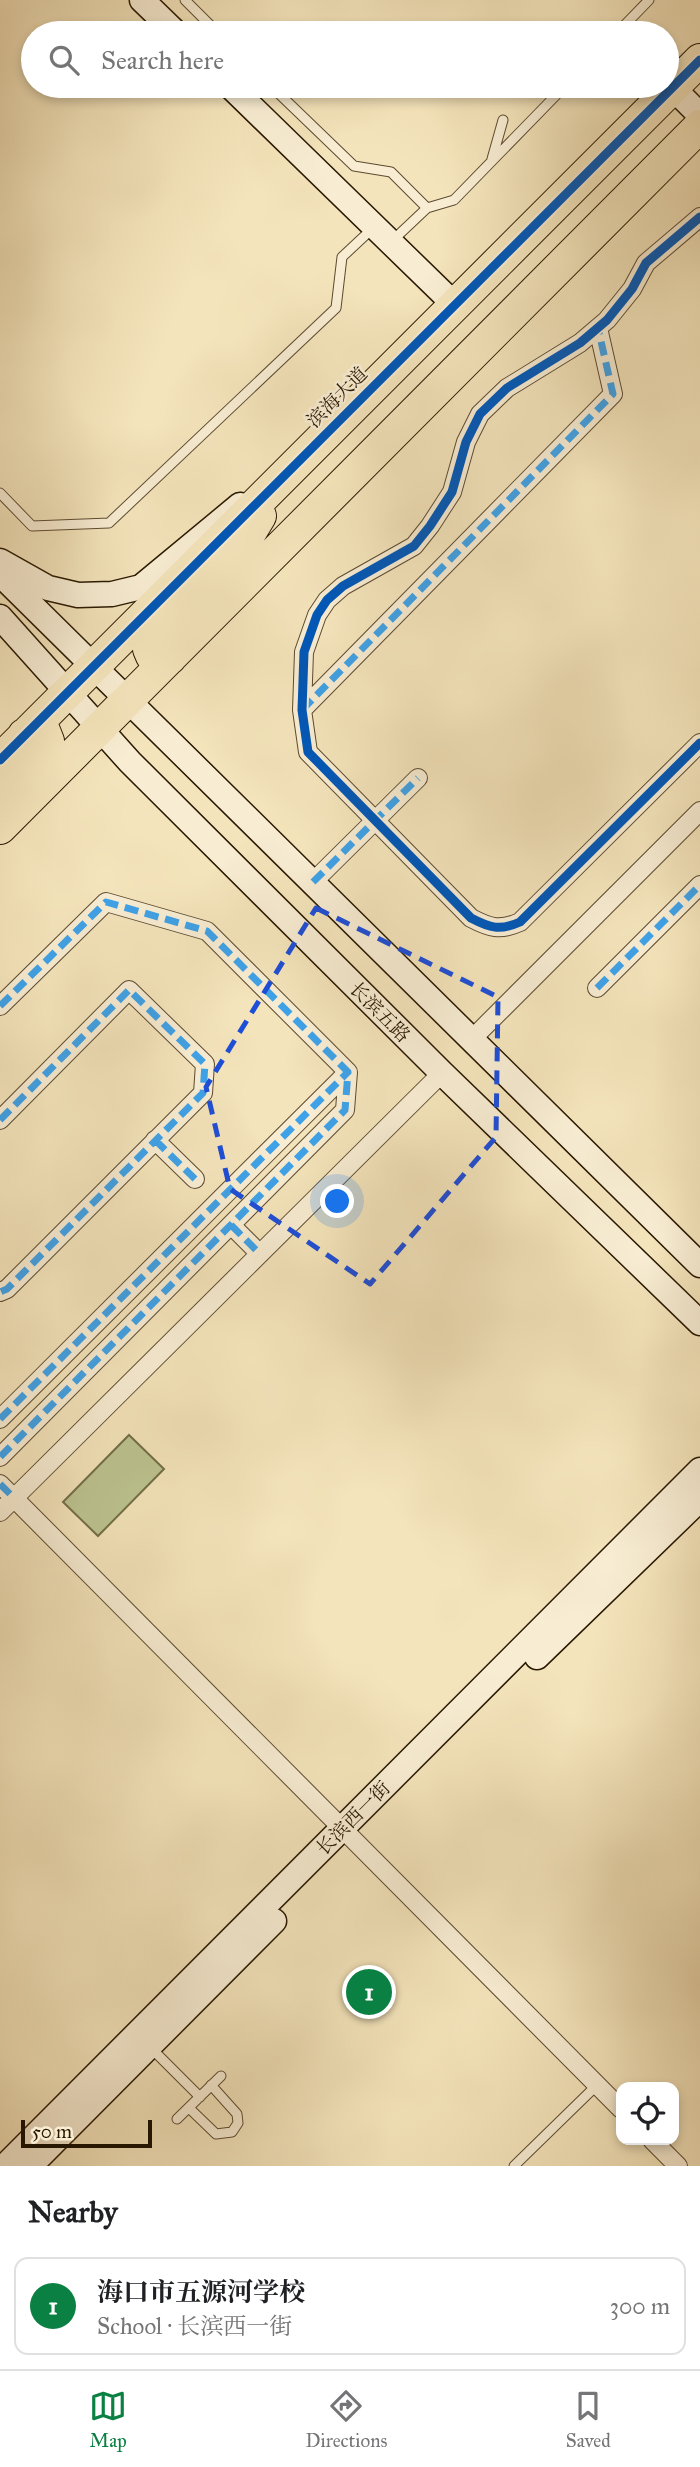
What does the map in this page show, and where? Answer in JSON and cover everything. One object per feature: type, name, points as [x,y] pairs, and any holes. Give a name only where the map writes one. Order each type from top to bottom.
[{"type":"highway","name":"滨海大道","points":[[0,760],[286,472],[668,98]]},
{"type":"highway","points":[[0,828],[700,126]]},
{"type":"highway","points":[[170,658],[152,656],[149,649],[153,640],[236,556],[286,472]]},
{"type":"highway","points":[[0,794],[45,749],[48,740],[44,731],[24,736]]},
{"type":"street","points":[[142,0],[164,21]]},
{"type":"street","points":[[690,76],[700,115]]},
{"type":"street","points":[[242,98],[456,306]]},
{"type":"street","points":[[700,217],[646,263],[632,289],[598,328],[580,343],[507,388],[480,414],[466,442],[452,492],[414,546],[343,586],[327,600],[317,615],[304,652],[302,710],[308,752],[471,918],[488,927],[504,929],[520,922],[700,743]]},
{"type":"street","points":[[302,710],[613,394],[598,328]]},
{"type":"street","points":[[0,561],[48,588],[78,595],[112,594],[142,587],[216,522],[286,472]]},
{"type":"street","points":[[0,574],[700,1265]]},
{"type":"street","name":"长滨五路","points":[[0,617],[157,789],[442,1073],[700,1323]]},
{"type":"street","points":[[157,789],[160,766],[172,761],[188,762]]},
{"type":"street","points":[[313,882],[418,778]]},
{"type":"street","points":[[473,1038],[700,811]]},
{"type":"street","points":[[597,989],[700,885]]},
{"type":"street","points":[[0,1006],[106,902],[207,931],[348,1072],[345,1110],[0,1457]]},
{"type":"street","points":[[0,1120],[129,990],[205,1064],[203,1093],[8,1289],[0,1292]]},
{"type":"street","points":[[0,1419],[348,1072]]},
{"type":"street","points":[[0,1512],[442,1073]]},
{"type":"street","points":[[155,1140],[195,1179]]},
{"type":"street","points":[[231,1225],[260,1254]]},
{"type":"street","name":"长滨西一街","points":[[30,2166],[150,2047],[348,1835],[700,1470]]},
{"type":"street","points":[[0,1484],[616,2104]]},
{"type":"street","name":"长滨西一街","points":[[5,2166],[700,1499]]},
{"type":"street","points":[[657,2145],[678,2166]]},
{"type":"lane","points":[[185,0],[206,21]]},
{"type":"lane","points":[[629,21],[649,0]]},
{"type":"lane","points":[[283,98],[354,166],[391,172],[427,208]]},
{"type":"lane","points":[[0,493],[32,526],[108,523],[336,308],[342,257],[427,208],[454,200],[553,98]]},
{"type":"lane","points":[[491,161],[503,120]]},
{"type":"lane","points":[[150,2047],[200,2097]]},
{"type":"lane","points":[[177,2119],[221,2076]]},
{"type":"lane","points":[[188,2108],[216,2134],[232,2132],[237,2123],[237,2113],[212,2085]]},
{"type":"lane","points":[[514,2166],[597,2085]]},
{"type":"highlighted area","points":[[316,908],[498,997],[496,1137],[370,1284],[230,1189],[206,1087]]},
{"type":"green space","points":[[129,1435],[164,1469],[98,1536],[63,1502]]},
{"type":"marked path","points":[[302,710],[613,394],[598,328]]},
{"type":"marked path","points":[[313,882],[418,778]]},
{"type":"marked path","points":[[597,988],[700,885]]},
{"type":"marked path","points":[[0,1006],[106,902],[207,931],[348,1072],[345,1110],[0,1457]]},
{"type":"marked path","points":[[0,1120],[129,990],[205,1064],[203,1093],[7,1289],[0,1292]]},
{"type":"marked path","points":[[0,1419],[348,1072]]},
{"type":"marked path","points":[[155,1140],[195,1179]]},
{"type":"marked path","points":[[231,1225],[260,1254]]},
{"type":"marked path","points":[[0,1484],[14,1498]]},
{"type":"cycle path","points":[[679,81],[700,60]]},
{"type":"cycle path","points":[[0,760],[662,98]]},
{"type":"cycle path","points":[[700,217],[646,263],[632,289],[607,320],[580,343],[507,388],[480,414],[466,442],[452,492],[414,546],[343,586],[327,600],[317,615],[304,652],[302,710],[308,752],[471,918],[495,927],[507,927],[520,922],[700,743]]},
{"type":"place","name":"海口市五源河学校","points":[[369,1992]]}]
